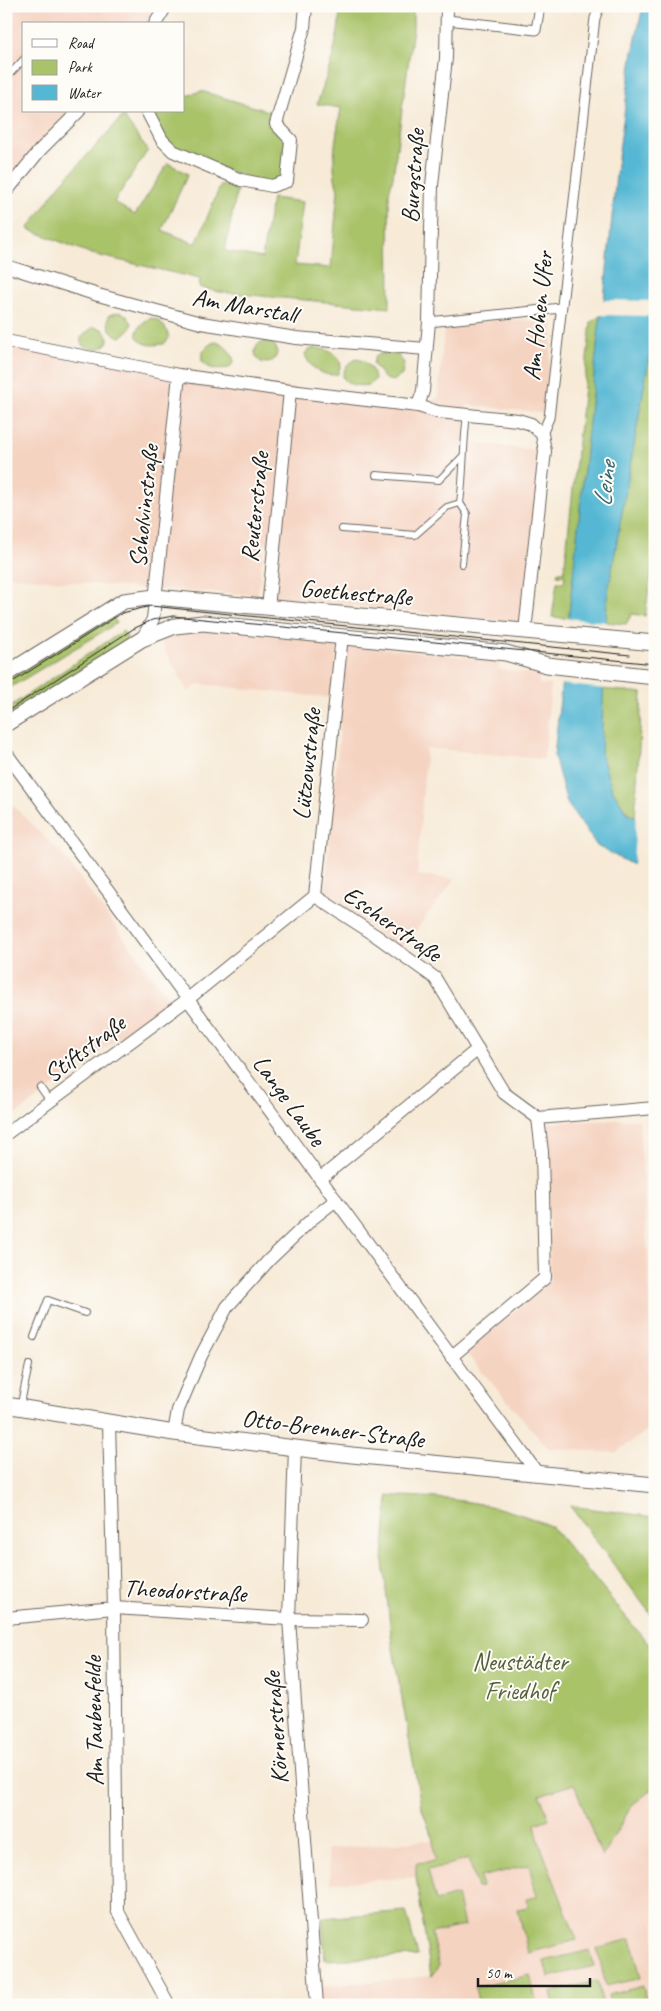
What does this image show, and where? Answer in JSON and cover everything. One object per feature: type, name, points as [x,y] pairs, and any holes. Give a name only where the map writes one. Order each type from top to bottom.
[{"type":"street","points":[[156,22],[166,6]]},
{"type":"street","points":[[148,112],[162,140],[173,151],[241,180],[272,186],[287,180],[291,140],[276,124],[304,28],[306,6]]},
{"type":"street","name":"Burgstraße","points":[[426,349],[429,322],[432,185],[446,58],[447,6]]},
{"type":"street","points":[[447,20],[536,30],[540,6]]},
{"type":"street","name":"Am Hohen Ufer","points":[[525,631],[545,451],[542,434],[549,418],[594,18],[600,6]]},
{"type":"street","points":[[6,192],[40,150],[78,112]]},
{"type":"street","name":"Am Marstall","points":[[6,266],[98,295],[201,323],[296,338],[426,349]]},
{"type":"street","points":[[429,322],[561,308]]},
{"type":"street","points":[[6,341],[180,375],[290,391],[418,406],[438,412],[518,420],[531,424],[542,434]]},
{"type":"street","points":[[418,406],[423,391],[426,349]]},
{"type":"street","name":"Scholvinstraße","points":[[141,639],[153,619],[180,375]]},
{"type":"street","name":"Reuterstraße","points":[[266,629],[290,391]]},
{"type":"street","name":"Goethestraße","points":[[6,674],[124,601],[155,597],[655,644]]},
{"type":"street","name":"Goethestraße","points":[[6,724],[141,639],[175,626],[203,623],[506,653],[547,665],[655,677]]},
{"type":"street","name":"Lützowstraße","points":[[315,896],[329,744],[342,636]]},
{"type":"street","name":"Lange Laube","points":[[6,753],[538,1474]]},
{"type":"street","name":"Escherstraße","points":[[188,999],[315,896],[376,935],[435,978],[504,1093],[538,1118]]},
{"type":"street","name":"Stiftstraße","points":[[6,1134],[188,999]]},
{"type":"street","points":[[320,1178],[478,1049]]},
{"type":"street","points":[[451,1357],[545,1278],[542,1152],[538,1118],[655,1108]]},
{"type":"street","points":[[174,1433],[178,1410],[201,1356],[227,1307],[269,1260],[313,1218],[336,1200]]},
{"type":"street","name":"Otto-Brenner-Straße","points":[[13,1406],[174,1433],[394,1460],[655,1486]]},
{"type":"street","name":"Am Taubenfelde","points":[[109,1423],[114,1608],[117,1910],[169,2005]]},
{"type":"street","name":"Körnerstraße","points":[[295,1448],[289,1619],[317,2005]]},
{"type":"street","name":"Theodorstraße","points":[[6,1618],[114,1608],[289,1619],[362,1620]]},
{"type":"lane","points":[[6,78],[22,61]]},
{"type":"lane","points":[[462,564],[467,514],[460,503],[464,476],[463,456],[467,414]]},
{"type":"lane","points":[[376,475],[439,480],[463,456]]},
{"type":"lane","points":[[342,528],[416,535],[447,507],[460,503]]},
{"type":"lane","points":[[40,1087],[50,1101]]},
{"type":"lane","points":[[34,1337],[48,1300],[85,1313]]},
{"type":"lane","points":[[13,1406],[29,1365]]},
{"type":"shaded area","points":[[6,6],[166,6],[156,22],[22,22],[22,112],[78,112],[6,192]]},
{"type":"shaded area","points":[[498,319],[554,322],[544,413],[467,405],[463,442],[543,451],[523,623],[274,597],[281,546],[264,544],[258,595],[135,588],[6,576],[6,341],[105,361],[417,406],[438,398],[444,328]]},
{"type":"shaded area","points":[[207,629],[338,643],[332,698],[199,684],[188,692],[160,641],[182,633]]},
{"type":"shaded area","points":[[347,644],[499,661],[499,669],[540,675],[539,684],[551,685],[544,759],[426,748],[417,875],[455,879],[401,950],[325,895]]},
{"type":"shaded area","points":[[6,799],[61,853],[170,1000],[6,1122]]},
{"type":"shaded area","points":[[639,1119],[649,1278],[655,1425],[615,1453],[548,1448],[465,1352],[550,1282],[547,1123]]},
{"type":"shaded area","points":[[574,1784],[602,1856],[632,1805],[655,1787],[655,2005],[317,2005],[316,1987],[431,1976],[416,1877],[331,1883],[327,1849],[432,1840],[539,1795]]},
{"type":"green space","points":[[340,6],[413,6],[413,28],[393,177],[389,193],[390,308],[219,292],[199,287],[200,279],[92,254],[28,229],[57,188],[123,116],[148,150],[114,202],[135,215],[168,163],[188,174],[162,230],[196,244],[221,184],[237,190],[225,251],[262,258],[272,198],[303,202],[295,265],[331,268],[338,190],[335,180],[334,159],[341,108],[317,104],[336,44]]},
{"type":"green space","points":[[201,91],[278,114],[291,140],[287,181],[272,186],[173,151],[148,112],[185,112],[185,97]]},
{"type":"green space","points":[[119,312],[126,315],[132,323],[130,329],[121,337],[112,332],[108,322],[109,315]]},
{"type":"green space","points":[[600,316],[655,316],[655,546],[645,616],[632,614],[626,624],[552,617],[557,582],[564,582],[565,576],[557,575],[558,572],[564,572],[591,322]]},
{"type":"green space","points":[[151,318],[160,322],[167,331],[169,338],[164,344],[146,344],[137,337],[137,331],[140,326]]},
{"type":"green space","points":[[93,327],[102,329],[108,336],[105,346],[93,348],[81,344],[81,337]]},
{"type":"green space","points":[[266,341],[274,344],[277,352],[274,360],[266,363],[258,360],[255,352],[258,344]]},
{"type":"green space","points":[[215,342],[225,346],[232,355],[234,362],[229,368],[211,368],[202,361],[205,349]]},
{"type":"green space","points":[[314,348],[327,350],[337,357],[341,364],[338,374],[328,375],[322,373],[310,364],[305,354],[308,350]]},
{"type":"green space","points":[[390,353],[398,355],[404,363],[402,375],[393,381],[385,379],[373,364],[375,356]]},
{"type":"green space","points":[[357,359],[366,363],[373,372],[375,379],[370,385],[359,386],[343,378],[347,366]]},
{"type":"green space","points":[[112,616],[117,623],[6,690],[6,680]]},
{"type":"green space","points":[[123,631],[128,639],[13,713],[9,707]]},
{"type":"green space","points":[[603,689],[642,693],[635,818],[622,806],[612,790],[601,755]]},
{"type":"green space","name":"Neustädter Friedhof","points":[[388,1496],[430,1497],[472,1502],[513,1512],[552,1527],[655,1652],[655,1787],[632,1805],[602,1857],[574,1784],[540,1795],[549,1819],[535,1824],[539,1842],[577,1940],[528,1953],[518,1909],[528,1907],[527,1899],[537,1897],[529,1865],[480,1877],[482,1887],[477,1888],[469,1859],[428,1870],[436,1901],[457,1895],[464,1926],[431,1933],[439,1966],[431,1976],[416,1877],[416,1863],[435,1861],[433,1840],[421,1806],[392,1643],[383,1562]]},
{"type":"green space","points":[[570,1506],[655,1517],[655,1620]]},
{"type":"green space","points":[[406,1911],[418,1956],[325,1960],[322,1918]]},
{"type":"green space","points":[[631,1939],[641,1978],[606,1986],[597,1948]]},
{"type":"green space","points":[[590,1950],[594,1966],[548,1977],[544,1961]]},
{"type":"green space","points":[[530,1975],[537,2005],[479,2005],[475,1988]]},
{"type":"green space","points":[[597,1981],[603,2005],[554,2005],[551,1992]]},
{"type":"green space","points":[[643,1986],[647,2005],[611,2005],[608,1995]]},
{"type":"water","name":"Leine","points":[[643,6],[655,6],[655,325],[607,598],[601,754],[612,789],[627,813],[655,826],[655,868],[631,864],[597,846],[567,803],[554,756],[617,165],[632,57]]},
{"type":"pier","points":[[602,300],[655,301],[655,316],[599,315]]},
{"type":"pier","points":[[565,618],[607,622],[606,689],[559,684]]},
{"type":"pier","points":[[636,816],[655,824],[655,870],[633,867]]},
{"type":"tram line","points":[[6,686],[122,613],[151,606],[630,655]]},
{"type":"tram line","points":[[6,712],[133,629],[152,620],[173,616],[655,664]]}]
